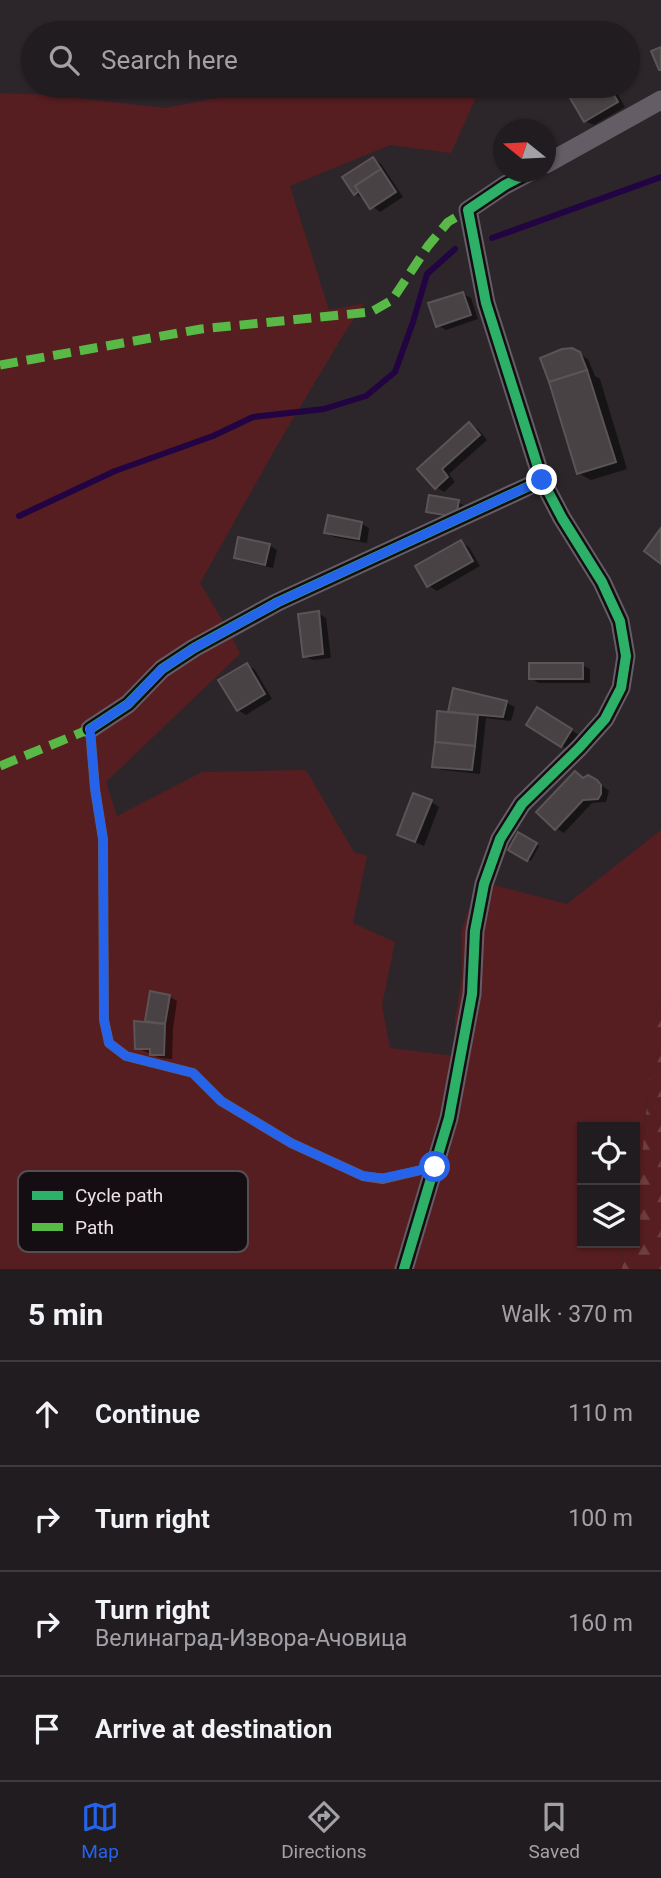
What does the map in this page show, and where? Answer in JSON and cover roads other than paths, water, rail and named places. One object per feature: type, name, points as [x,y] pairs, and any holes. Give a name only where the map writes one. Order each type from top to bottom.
[{"type":"street","points":[[556,158],[661,100]]},
{"type":"street","points":[[404,1269],[449,1118],[472,994],[475,931],[484,884],[499,839],[522,804],[606,719],[621,688],[626,656],[620,621],[602,582],[542,480],[486,303],[468,210],[511,182]]},
{"type":"street","points":[[90,729],[128,704],[162,669],[278,602],[542,480]]},
{"type":"lane","points":[[90,729],[103,839],[104,1020],[109,1043],[126,1056],[193,1073],[221,1101],[291,1143],[363,1176],[383,1178],[435,1167]]},
{"type":"waterway","points":[[492,238],[661,177]]},
{"type":"waterway","points":[[19,516],[115,471],[213,436],[253,417],[324,409],[366,396],[395,372],[427,274],[455,249]]}]
